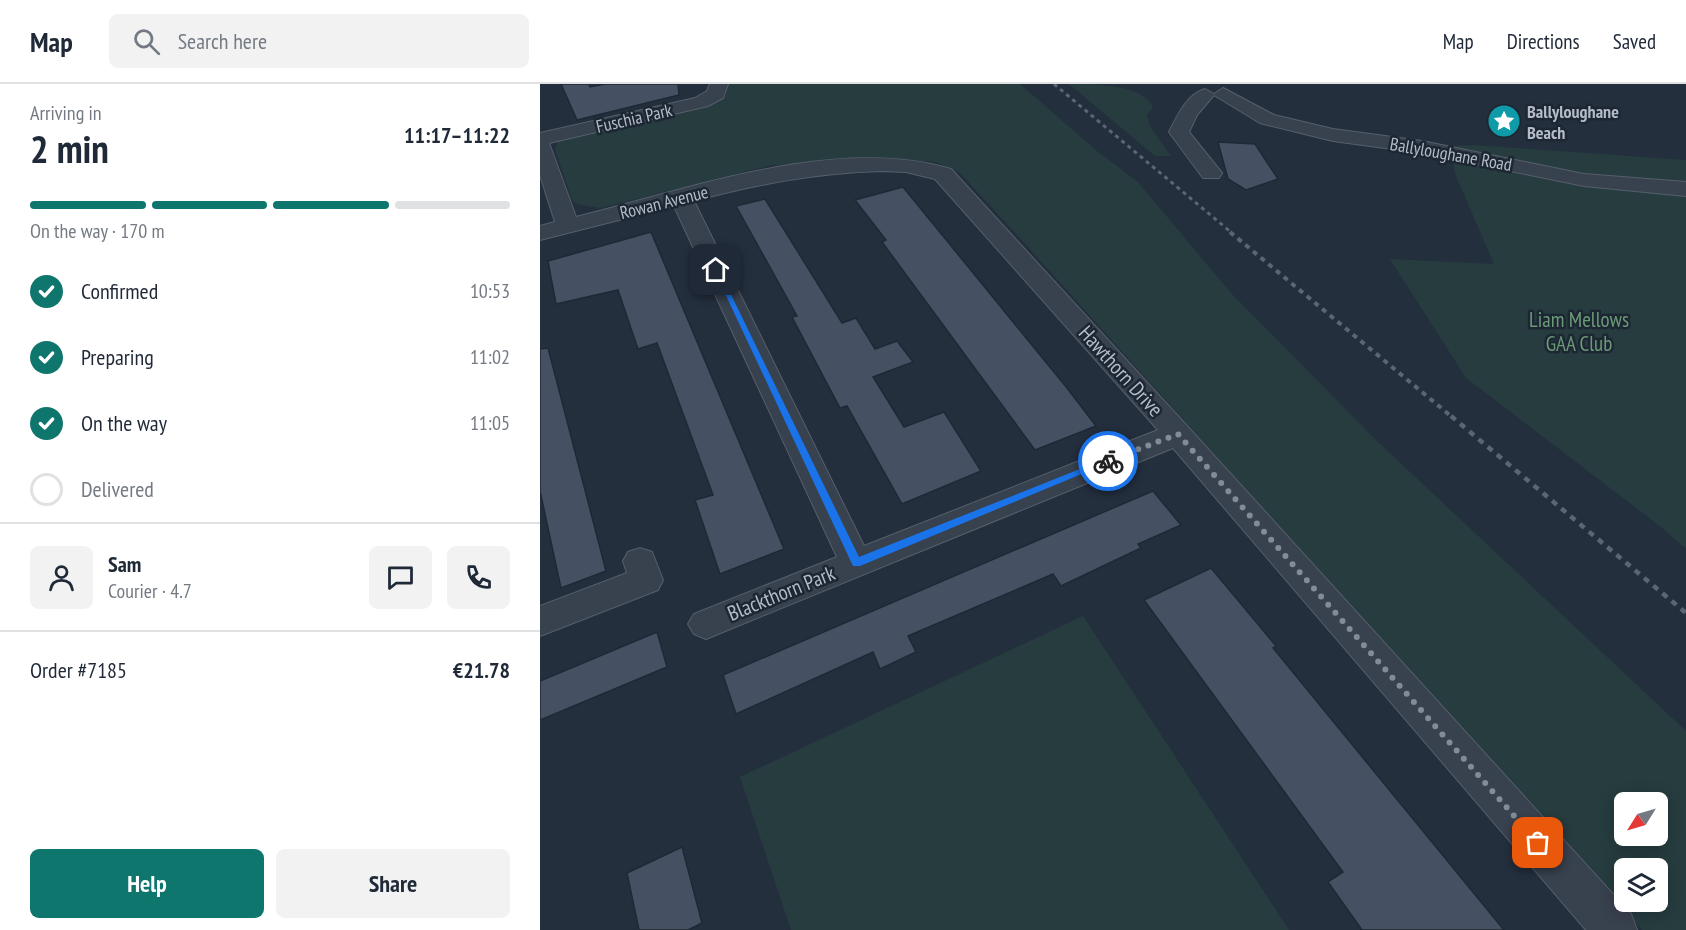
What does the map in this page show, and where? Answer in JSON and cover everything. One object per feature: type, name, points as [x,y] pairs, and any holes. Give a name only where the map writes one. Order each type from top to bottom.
[{"type":"street","name":"Fuschia Park","points":[[540,139],[701,102],[716,94],[719,84]]},
{"type":"street","points":[[1212,89],[1188,112],[1179,132],[1212,173]]},
{"type":"street","name":"Ballyloughane Road","points":[[1212,89],[1267,119],[1333,135],[1422,147],[1584,180],[1686,189]]},
{"type":"street","points":[[540,144],[568,226]]},
{"type":"street","name":"Hawthorn Drive","points":[[788,172],[911,167],[943,174],[1178,434],[1615,930]]},
{"type":"street","name":"Rowan Avenue","points":[[540,233],[788,172]]},
{"type":"street","name":"Blackthorn Park","points":[[681,197],[856,563]]},
{"type":"street","name":"Blackthorn Park","points":[[706,624],[1178,434]]},
{"type":"street","points":[[540,621],[643,570]]},
{"type":"green space","points":[[727,84],[1020,84],[1097,151],[1138,182],[1230,292],[1378,442],[1686,731],[1686,930],[1642,930],[1626,912],[1668,912],[1668,858],[1614,858],[1614,899],[960,173],[936,162],[921,161],[772,165],[600,208],[577,204],[572,200],[555,150],[558,141],[710,104],[726,95]]},
{"type":"green space","points":[[1069,84],[1117,87],[1148,99],[1153,107],[1147,115],[1150,126],[1171,156],[1155,156]]},
{"type":"green space","name":"Liam Mellows GAA Club","points":[[1475,145],[1686,160],[1686,549],[1661,527],[1466,378],[1390,259],[1494,264],[1455,174],[1450,146]]},
{"type":"green space","points":[[1083,616],[1289,930],[791,930],[740,777]]},
{"type":"building","points":[[561,84],[589,84],[590,87],[605,84],[678,84],[679,95],[577,120]]},
{"type":"building","points":[[1218,142],[1255,144],[1278,179],[1246,190],[1228,179]]},
{"type":"building","points":[[903,187],[1096,426],[1035,450],[882,242],[886,240],[855,200]]},
{"type":"building","points":[[765,199],[842,323],[856,318],[875,349],[897,341],[913,362],[873,377],[904,427],[944,412],[981,471],[902,504],[847,406],[840,408],[792,317],[797,316],[736,206]]},
{"type":"building","points":[[651,232],[784,549],[720,574],[695,500],[713,495],[657,343],[638,349],[618,290],[556,304],[548,261]]},
{"type":"building","points":[[548,348],[606,571],[561,588],[540,491],[540,349]]},
{"type":"building","points":[[1153,491],[1181,525],[1138,544],[1141,548],[1061,586],[1053,574],[908,636],[916,652],[880,669],[873,652],[736,714],[723,675]]},
{"type":"building","points":[[1211,568],[1276,646],[1273,648],[1504,930],[1362,930],[1328,882],[1343,872],[1144,600]]},
{"type":"building","points":[[657,632],[667,667],[540,720],[540,681]]},
{"type":"building","points":[[682,847],[702,923],[688,930],[639,930],[627,873]]},
{"type":"railway","points":[[1054,84],[1232,233]]},
{"type":"railway","points":[[1230,232],[1452,417]]},
{"type":"railway","points":[[1451,416],[1686,613]]},
{"type":"way so far","points":[[1108,461],[1178,434],[1538,843]]},
{"type":"place","name":"Ballyloughane Beach","points":[[1504,121]]},
{"type":"route","points":[[716,270],[856,563],[1108,461]]}]
